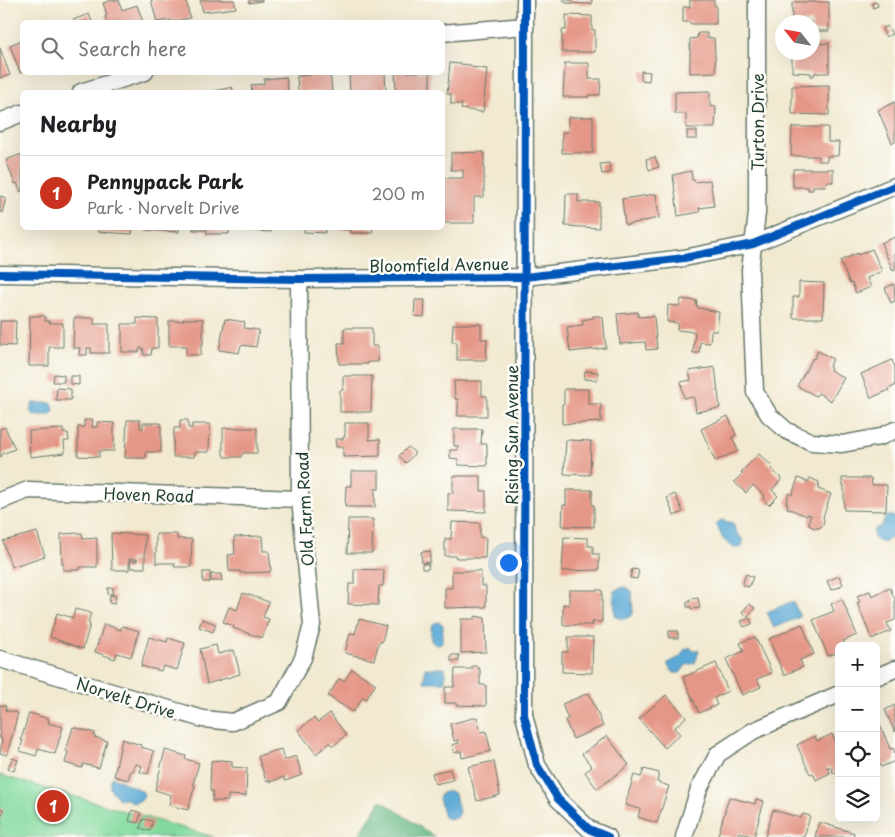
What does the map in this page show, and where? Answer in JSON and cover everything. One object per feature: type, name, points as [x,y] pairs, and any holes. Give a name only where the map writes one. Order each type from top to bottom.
[{"type":"street","name":"Rising Sun Avenue","points":[[525,0],[524,715],[537,765],[558,799],[589,829],[608,837]]},
{"type":"street","name":"Turton Drive","points":[[757,0],[757,213],[750,270],[755,392],[768,415],[787,431],[812,442],[842,444],[880,437],[895,430]]},
{"type":"street","points":[[445,32],[525,26]]},
{"type":"street","points":[[87,90],[135,75]]},
{"type":"street","points":[[0,122],[20,115]]},
{"type":"street","name":"Bloomfield Avenue","points":[[0,274],[299,279],[525,277],[684,258],[753,244],[895,186]]},
{"type":"street","name":"Old Farm Road","points":[[253,714],[279,702],[303,658],[312,626],[300,499],[299,279]]},
{"type":"street","name":"Hoven Road","points":[[0,501],[28,490],[300,499]]},
{"type":"street","name":"Norvelt Drive","points":[[0,659],[203,719],[233,722],[253,714]]},
{"type":"street","points":[[880,675],[895,669]]},
{"type":"street","points":[[684,837],[699,789],[718,754],[753,731],[835,696]]},
{"type":"green space","points":[[0,775],[214,837],[0,837]]},
{"type":"green space","points":[[381,800],[435,837],[358,837]]},
{"type":"water","points":[[33,403],[51,403],[54,411],[49,415],[33,415],[30,410]]},
{"type":"water","points":[[891,515],[895,518],[895,538],[882,542],[877,541],[873,536],[874,530],[882,525],[885,518]]},
{"type":"water","points":[[721,520],[733,523],[736,532],[743,540],[740,548],[734,548],[723,539],[716,524]]},
{"type":"water","points":[[626,587],[632,591],[633,614],[622,619],[615,616],[614,591]]},
{"type":"water","points":[[793,601],[800,617],[774,628],[767,612]]},
{"type":"water","points":[[439,622],[443,625],[442,642],[438,645],[431,641],[431,627],[434,623]]},
{"type":"water","points":[[690,647],[692,650],[699,651],[695,663],[686,665],[680,673],[674,673],[668,666],[668,663],[680,657],[684,650]]},
{"type":"water","points":[[425,668],[445,668],[445,682],[424,682]]},
{"type":"water","points":[[113,777],[142,791],[144,794],[142,800],[134,803],[127,799],[119,799],[110,789],[110,780]]},
{"type":"water","points":[[450,791],[455,794],[459,812],[456,818],[449,819],[444,817],[439,798],[442,793]]},
{"type":"building","points":[[119,0],[122,10],[137,5],[142,20],[106,20],[105,16],[107,15],[103,3]]},
{"type":"building","points":[[151,0],[186,0],[190,18],[156,20]]},
{"type":"building","points":[[200,0],[234,0],[236,8],[203,12]]},
{"type":"building","points":[[249,0],[262,0],[262,1],[249,3]]},
{"type":"building","points":[[563,0],[592,0],[592,4],[566,3]]},
{"type":"building","points":[[690,0],[714,0],[714,5],[716,5],[716,24],[691,24],[690,22],[683,22],[683,7],[690,7]]},
{"type":"building","points":[[829,2],[829,31],[820,31],[820,15],[792,15],[792,3]]},
{"type":"building","points":[[877,2],[878,6],[873,8],[872,3]]},
{"type":"building","points":[[89,14],[91,20],[73,20]]},
{"type":"building","points":[[566,15],[592,16],[592,30],[595,30],[595,52],[562,52],[562,30],[566,30]]},
{"type":"building","points":[[887,26],[892,34],[886,37],[882,29]]},
{"type":"building","points":[[698,33],[707,33],[707,38],[714,38],[716,72],[690,73],[690,39],[697,38]]},
{"type":"building","points":[[20,41],[20,73],[10,45]]},
{"type":"building","points":[[829,43],[829,73],[814,73],[814,76],[811,76],[811,73],[792,72],[792,60],[820,60],[820,44]]},
{"type":"building","points":[[0,48],[10,75],[0,78]]},
{"type":"building","points":[[450,63],[487,69],[483,112],[461,109],[462,104],[451,104],[451,94],[447,94]]},
{"type":"building","points":[[565,63],[589,63],[589,79],[601,79],[600,95],[563,97]]},
{"type":"building","points":[[641,71],[650,72],[649,81],[641,80]]},
{"type":"building","points":[[330,75],[332,90],[298,90],[297,76]]},
{"type":"building","points":[[349,75],[385,75],[386,90],[350,90]]},
{"type":"building","points":[[395,75],[430,75],[430,90],[396,90]]},
{"type":"building","points":[[286,77],[288,90],[252,90],[251,85],[264,84],[264,79]]},
{"type":"building","points":[[829,85],[829,115],[792,114],[792,86]]},
{"type":"building","points":[[232,87],[233,90],[219,90]]},
{"type":"building","points":[[710,91],[710,107],[716,106],[715,128],[686,128],[686,114],[675,114],[675,92]]},
{"type":"building","points":[[895,102],[895,142],[892,143],[878,110]]},
{"type":"building","points":[[568,117],[593,117],[593,153],[562,153],[562,132],[568,132]]},
{"type":"building","points":[[792,127],[828,127],[828,142],[839,142],[838,156],[827,156],[827,161],[818,161],[818,156],[791,156]]},
{"type":"building","points":[[687,131],[697,131],[697,139],[687,139]]},
{"type":"building","points":[[484,152],[484,197],[474,197],[474,223],[445,223],[445,178],[463,178],[463,170],[451,170],[451,153]]},
{"type":"building","points":[[20,155],[20,190],[17,183],[15,184],[6,160]]},
{"type":"building","points":[[655,157],[659,167],[649,170],[646,159]]},
{"type":"building","points":[[609,163],[610,173],[602,174],[600,164]]},
{"type":"building","points":[[793,169],[833,169],[833,182],[827,182],[826,186],[813,186],[813,190],[808,190],[808,187],[793,187]]},
{"type":"building","points":[[691,171],[692,180],[695,182],[710,180],[714,206],[699,208],[700,212],[678,216],[673,175]]},
{"type":"building","points":[[566,194],[578,194],[578,202],[599,202],[599,228],[565,226]]},
{"type":"building","points":[[656,194],[659,218],[625,225],[622,199]]},
{"type":"building","points":[[0,196],[6,198],[2,213],[0,212]]},
{"type":"building","points":[[98,230],[133,230],[132,234],[98,232]]},
{"type":"building","points":[[145,230],[179,230],[179,232]]},
{"type":"building","points":[[207,230],[229,230],[229,234],[207,234]]},
{"type":"building","points":[[237,230],[271,230],[271,232]]},
{"type":"building","points":[[304,230],[325,230],[325,233],[304,232]]},
{"type":"building","points":[[351,230],[373,230],[372,233],[351,233]]},
{"type":"building","points":[[895,237],[895,270],[893,271],[881,243]]},
{"type":"building","points":[[872,249],[882,271],[867,278],[871,287],[856,293],[840,261]]},
{"type":"building","points":[[799,282],[824,283],[823,318],[793,318],[793,297],[799,297]]},
{"type":"building","points":[[894,284],[895,301],[891,303],[885,288]]},
{"type":"building","points":[[681,299],[697,301],[696,306],[698,308],[719,312],[717,331],[711,331],[710,343],[700,342],[699,353],[693,353],[695,332],[677,330],[678,323],[667,322],[668,305],[678,306]]},
{"type":"building","points":[[415,300],[425,300],[424,317],[414,316]]},
{"type":"building","points":[[638,312],[638,317],[654,316],[657,349],[646,350],[645,342],[620,344],[617,314]]},
{"type":"building","points":[[30,316],[45,316],[45,321],[49,321],[49,323],[63,323],[63,347],[49,347],[49,366],[29,366]]},
{"type":"building","points":[[593,316],[603,317],[606,348],[570,352],[567,327],[583,325],[582,320],[593,318]]},
{"type":"building","points":[[74,318],[94,318],[94,324],[109,324],[109,353],[91,353],[91,348],[87,348],[87,355],[79,355],[80,348],[73,348]]},
{"type":"building","points":[[137,318],[158,319],[158,348],[152,348],[151,355],[144,355],[143,348],[140,348],[139,352],[122,352],[122,324],[137,324]]},
{"type":"building","points":[[183,319],[203,319],[201,355],[186,355],[186,346],[169,346],[169,321],[183,321]]},
{"type":"building","points":[[225,319],[245,322],[244,328],[259,330],[256,347],[241,345],[239,353],[219,350]]},
{"type":"building","points":[[0,321],[16,321],[15,346],[0,345]]},
{"type":"building","points":[[453,324],[481,324],[481,339],[487,339],[486,360],[457,360],[457,342],[452,342]]},
{"type":"building","points":[[344,328],[372,328],[372,346],[378,346],[378,362],[339,364],[338,343],[344,343]]},
{"type":"building","points":[[818,351],[833,359],[829,367],[831,368],[830,370],[844,378],[831,401],[818,393],[816,396],[797,386]]},
{"type":"building","points":[[892,360],[895,367],[895,386],[871,398],[861,374]]},
{"type":"building","points":[[715,367],[720,408],[696,412],[694,397],[684,398],[681,382],[691,380],[689,371]]},
{"type":"building","points":[[585,371],[598,372],[597,380],[584,379]]},
{"type":"building","points":[[54,374],[64,375],[64,382],[53,382]]},
{"type":"building","points":[[70,376],[79,376],[79,385],[70,384]]},
{"type":"building","points":[[343,376],[372,376],[371,412],[340,412],[340,390],[343,390]]},
{"type":"building","points":[[454,381],[482,381],[482,396],[487,396],[487,416],[458,416],[458,399],[455,399]]},
{"type":"building","points":[[57,388],[71,389],[71,400],[56,400]]},
{"type":"building","points":[[564,389],[588,389],[588,404],[601,404],[601,422],[562,424]]},
{"type":"building","points":[[728,416],[736,435],[732,437],[738,451],[715,461],[701,429]]},
{"type":"building","points":[[84,420],[93,420],[92,427],[97,427],[97,422],[114,423],[114,451],[99,451],[99,457],[78,456],[78,427],[84,427]]},
{"type":"building","points":[[127,420],[140,420],[140,428],[143,428],[143,423],[161,423],[161,452],[146,452],[146,458],[125,458]]},
{"type":"building","points":[[180,420],[188,420],[188,428],[192,428],[192,424],[210,424],[209,452],[195,452],[194,457],[173,457],[174,428],[180,428]]},
{"type":"building","points":[[345,423],[369,423],[369,440],[380,439],[380,456],[343,457],[343,447],[336,447],[335,439],[343,439],[345,437]]},
{"type":"building","points":[[5,427],[15,449],[2,454],[0,457],[0,429]]},
{"type":"building","points":[[223,428],[257,428],[257,453],[243,453],[241,457],[225,457],[223,455]]},
{"type":"building","points":[[63,429],[63,433],[68,433],[69,441],[64,441],[65,453],[30,457],[29,431]]},
{"type":"building","points":[[454,429],[482,429],[481,444],[487,444],[487,466],[458,465],[458,459],[450,458],[450,450],[458,450],[458,446],[454,446]]},
{"type":"building","points":[[566,440],[591,441],[590,475],[564,474]]},
{"type":"building","points":[[408,447],[415,453],[406,463],[399,456]]},
{"type":"building","points":[[759,454],[773,467],[771,469],[782,479],[772,490],[778,496],[769,505],[763,499],[765,496],[753,485],[746,493],[734,482]]},
{"type":"building","points":[[351,471],[379,471],[379,489],[375,489],[375,507],[345,507],[346,486],[351,486]]},
{"type":"building","points":[[453,476],[481,476],[481,491],[486,491],[486,512],[448,511],[448,493],[453,493]]},
{"type":"building","points":[[798,478],[808,482],[810,478],[819,482],[818,489],[831,494],[823,517],[823,525],[819,528],[809,525],[811,515],[808,514],[807,516],[787,508],[788,504],[786,503],[789,493],[792,495]]},
{"type":"building","points":[[842,478],[871,478],[872,485],[887,485],[886,511],[844,510],[844,485],[842,485]]},
{"type":"building","points":[[566,490],[592,490],[594,527],[562,526],[563,505],[566,505]]},
{"type":"building","points":[[675,494],[683,512],[674,516],[667,498]]},
{"type":"building","points":[[348,519],[373,519],[372,553],[347,553]]},
{"type":"building","points":[[452,522],[480,523],[480,537],[486,538],[485,558],[445,556],[445,539],[451,539]]},
{"type":"building","points":[[37,532],[45,556],[11,567],[3,541]]},
{"type":"building","points":[[82,533],[83,539],[97,538],[97,567],[63,570],[61,534]]},
{"type":"building","points":[[111,533],[145,535],[145,568],[131,568],[130,561],[137,561],[137,559],[129,559],[129,570],[112,570]]},
{"type":"building","points":[[156,534],[177,534],[177,539],[192,539],[191,567],[174,567],[175,563],[156,563]]},
{"type":"building","points":[[262,536],[263,551],[269,551],[270,572],[240,573],[240,571],[229,571],[228,555],[235,554],[234,537]]},
{"type":"building","points":[[564,537],[588,538],[588,546],[593,546],[593,554],[599,554],[599,570],[562,571]]},
{"type":"building","points":[[430,551],[430,562],[422,563],[421,552]]},
{"type":"building","points":[[422,564],[429,564],[428,569],[422,569]]},
{"type":"building","points":[[354,569],[384,570],[383,586],[379,586],[378,605],[348,604],[349,584],[354,584]]},
{"type":"building","points":[[632,569],[639,570],[637,579],[630,578]]},
{"type":"building","points":[[452,571],[481,571],[481,586],[486,586],[486,607],[445,608],[445,588],[452,588]]},
{"type":"building","points":[[203,572],[210,572],[210,582],[203,582]]},
{"type":"building","points":[[211,574],[221,574],[222,581],[211,581]]},
{"type":"building","points":[[746,574],[753,577],[749,587],[742,585]]},
{"type":"building","points":[[839,576],[843,584],[831,590],[827,581]]},
{"type":"building","points":[[108,588],[113,588],[113,594],[108,594]]},
{"type":"building","points":[[890,588],[895,600],[895,620],[887,623],[891,631],[872,639],[857,603],[860,602],[857,596],[870,591],[872,596]]},
{"type":"building","points":[[569,590],[602,590],[602,622],[592,622],[593,625],[563,625],[563,604],[569,605]]},
{"type":"building","points":[[243,593],[269,602],[263,617],[269,619],[262,638],[233,628],[234,626],[223,622],[229,607],[237,610]]},
{"type":"building","points":[[110,595],[116,596],[114,604],[109,603]]},
{"type":"building","points":[[698,598],[700,608],[691,609],[691,607],[687,607],[687,602],[690,602],[690,599]]},
{"type":"building","points":[[842,599],[857,635],[844,642],[835,642],[835,653],[828,656],[813,620],[834,611],[831,604]]},
{"type":"building","points":[[749,604],[755,608],[748,617],[742,612]]},
{"type":"building","points":[[75,609],[91,613],[83,649],[50,637],[57,613],[73,618]]},
{"type":"building","points":[[475,616],[485,618],[486,652],[461,653],[461,619],[475,619]]},
{"type":"building","points":[[750,618],[752,624],[744,627],[741,621]]},
{"type":"building","points":[[202,619],[216,624],[213,632],[199,627]]},
{"type":"building","points":[[359,619],[386,626],[382,642],[379,642],[374,660],[345,653],[350,633],[355,634]]},
{"type":"building","points":[[104,624],[121,630],[122,626],[139,631],[131,657],[117,653],[115,659],[95,652]]},
{"type":"building","points":[[802,624],[814,654],[800,660],[803,667],[784,675],[769,639]]},
{"type":"building","points":[[669,631],[678,631],[678,638],[669,638]]},
{"type":"building","points":[[149,637],[167,642],[168,638],[185,643],[177,670],[163,666],[161,671],[141,666]]},
{"type":"building","points":[[568,637],[593,637],[592,673],[562,672],[562,652],[568,652]]},
{"type":"building","points":[[755,637],[772,673],[757,679],[761,687],[742,695],[726,659],[744,651],[740,643]]},
{"type":"building","points":[[216,645],[218,654],[234,650],[240,674],[207,684],[200,649]]},
{"type":"building","points":[[451,655],[459,655],[459,661],[451,661]]},
{"type":"building","points":[[716,663],[728,691],[714,698],[717,705],[699,713],[683,677]]},
{"type":"building","points":[[472,666],[478,666],[478,669],[480,669],[480,685],[486,685],[486,706],[445,703],[445,687],[454,687],[455,669],[472,669]]},
{"type":"building","points":[[352,669],[376,684],[366,699],[363,697],[353,712],[328,696],[339,679],[344,681]]},
{"type":"building","points":[[589,693],[603,726],[573,739],[565,720],[568,719],[562,704]]},
{"type":"building","points":[[666,695],[686,717],[674,728],[680,734],[665,748],[639,719]]},
{"type":"building","points":[[0,705],[6,706],[5,710],[18,713],[7,755],[0,753],[2,739],[0,738]]},
{"type":"building","points":[[895,705],[895,732],[885,710]]},
{"type":"building","points":[[29,713],[49,719],[48,723],[63,727],[55,754],[38,749],[36,756],[20,751],[23,740],[21,740]]},
{"type":"building","points":[[330,713],[346,735],[333,746],[330,743],[316,754],[298,730],[314,718],[318,722]]},
{"type":"building","points":[[477,717],[481,732],[486,731],[491,751],[462,758],[461,751],[454,753],[452,745],[459,743],[458,740],[454,741],[450,724]]},
{"type":"building","points":[[880,724],[890,749],[893,748],[895,754],[895,761],[881,767]]},
{"type":"building","points":[[73,727],[95,733],[94,737],[107,741],[99,768],[83,764],[82,768],[65,763],[68,752],[66,751]]},
{"type":"building","points":[[832,734],[835,741],[835,772],[833,773],[831,767],[827,767],[830,773],[816,780],[813,773],[810,774],[797,745],[815,736],[817,741]]},
{"type":"building","points":[[607,736],[629,765],[597,789],[585,772],[592,767],[582,754]]},
{"type":"building","points":[[122,739],[154,751],[148,774],[140,772],[142,766],[136,764],[133,771],[131,770],[128,780],[114,776]]},
{"type":"building","points":[[281,749],[284,760],[296,756],[302,775],[285,781],[284,777],[270,782],[270,780],[266,781],[258,756]]},
{"type":"building","points":[[165,750],[186,756],[185,759],[199,763],[188,810],[169,805],[171,795],[155,790]]},
{"type":"building","points":[[12,758],[18,760],[14,771],[8,769]]},
{"type":"building","points":[[211,761],[232,761],[232,767],[247,768],[246,796],[228,795],[228,801],[212,801],[213,791],[210,791]]},
{"type":"building","points":[[494,761],[500,795],[477,801],[468,767]]},
{"type":"building","points":[[450,769],[453,780],[435,784],[432,773]]},
{"type":"building","points":[[644,769],[659,773],[657,782],[669,786],[657,823],[638,817],[640,809],[625,805],[634,775],[641,777]]},
{"type":"building","points":[[729,797],[755,804],[756,799],[764,801],[754,837],[739,832],[737,837],[718,835]]},
{"type":"building","points":[[0,808],[4,810],[0,819]]},
{"type":"building","points":[[132,810],[141,813],[138,823],[129,821]]},
{"type":"building","points":[[773,810],[801,818],[803,814],[810,816],[804,837],[765,837]]},
{"type":"building","points":[[143,819],[153,821],[150,831],[140,828]]},
{"type":"building","points":[[819,822],[854,833],[853,837],[815,837]]},
{"type":"cycle path","points":[[525,0],[524,715],[537,765],[558,799],[589,829],[608,837]]},
{"type":"cycle path","points":[[0,274],[299,279],[525,277],[684,258],[753,244],[895,186]]},
{"type":"place","name":"Pennypack Park","points":[[53,806]]}]
